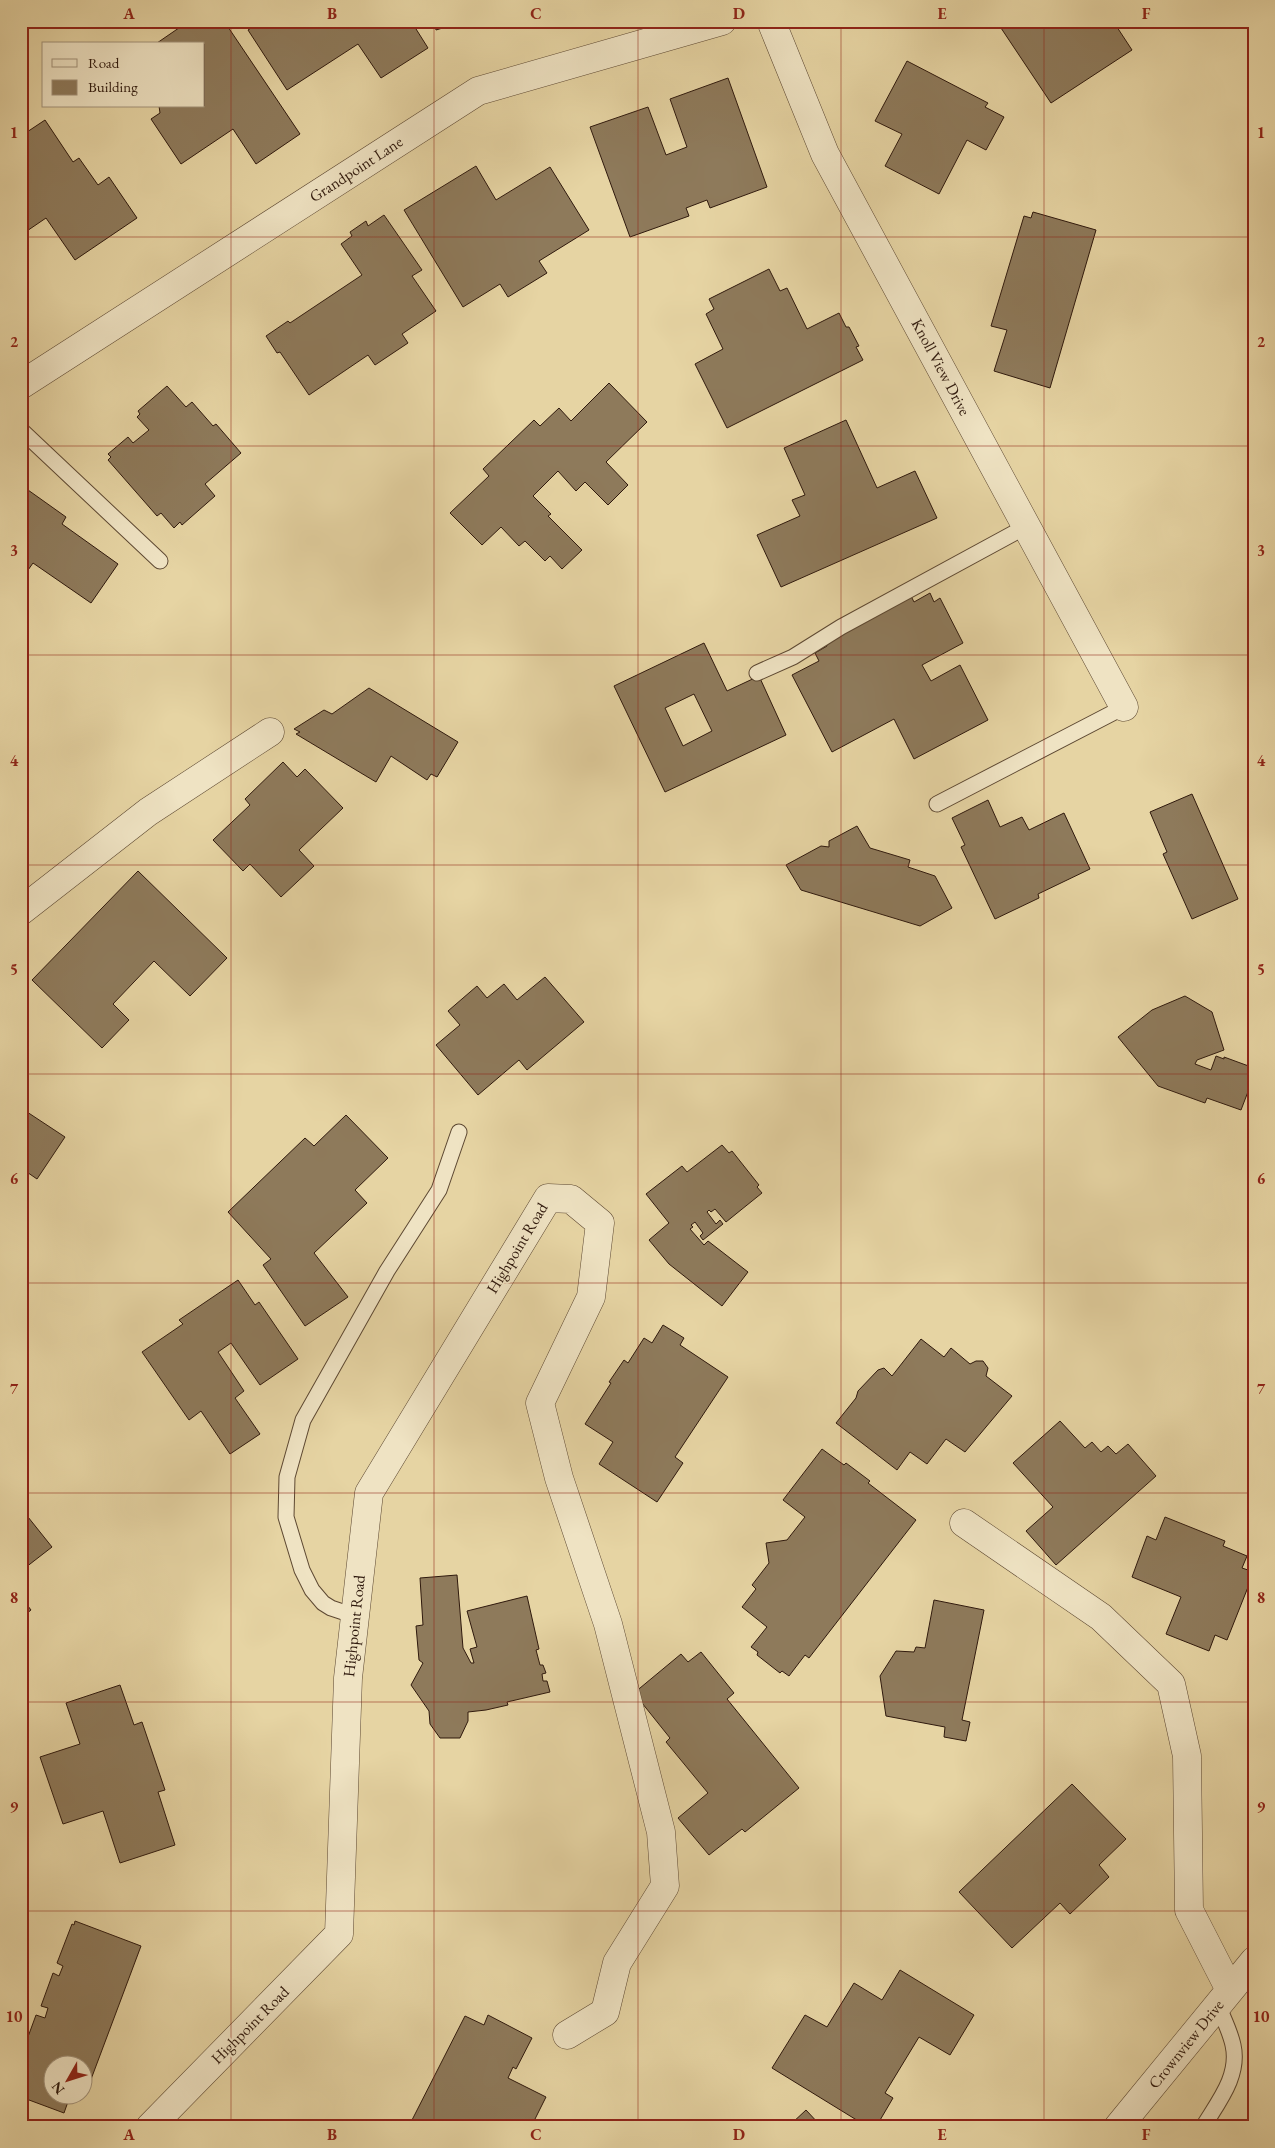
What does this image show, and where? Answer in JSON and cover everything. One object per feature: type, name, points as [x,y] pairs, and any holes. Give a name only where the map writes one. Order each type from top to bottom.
[{"type":"street","name":"Grandpoint Lane","points":[[21,385],[478,90],[722,21]]},
{"type":"street","name":"Knoll View Drive","points":[[771,21],[825,154],[1124,707]]},
{"type":"street","points":[[21,910],[148,812],[270,732]]},
{"type":"street","name":"Highpoint Road","points":[[150,2127],[339,1934],[348,1678],[369,1493],[548,1198],[571,1199],[600,1223],[591,1297],[540,1403],[559,1478],[611,1634],[661,1832],[665,1886],[617,1963],[605,2012],[567,2035]]},
{"type":"street","points":[[964,1523],[1101,1617],[1171,1684],[1187,1756],[1189,1910],[1224,1998]]},
{"type":"street","name":"Crownview Drive","points":[[1118,2127],[1254,1961]]},
{"type":"lane","points":[[21,430],[160,561]]},
{"type":"lane","points":[[757,672],[793,657],[840,627],[1027,526]]},
{"type":"lane","points":[[937,804],[1124,707]]},
{"type":"lane","points":[[355,1616],[331,1608],[323,1603],[312,1590],[302,1570],[286,1517],[287,1477],[303,1420],[382,1279],[440,1190],[459,1132]]},
{"type":"lane","points":[[1203,2127],[1229,2084],[1234,2064],[1233,2046],[1224,1998]]},
{"type":"building","points":[[189,21],[224,21],[300,134],[256,164],[233,129],[181,164],[151,119],[160,113],[159,108],[205,108],[205,42],[158,42]]},
{"type":"building","points":[[262,21],[411,21],[428,48],[381,78],[358,44],[287,90],[248,30]]},
{"type":"building","points":[[434,21],[466,21],[436,30]]},
{"type":"building","points":[[1004,21],[1113,21],[1132,50],[1051,103],[999,25]]},
{"type":"building","points":[[907,61],[988,103],[985,107],[1004,117],[986,150],[967,140],[939,194],[885,166],[902,134],[875,121]]},
{"type":"building","points":[[728,78],[767,187],[710,208],[707,200],[686,208],[689,216],[630,237],[590,127],[648,107],[666,155],[687,147],[670,99]]},
{"type":"building","points":[[45,120],[73,162],[79,158],[98,185],[109,177],[137,218],[75,260],[46,218],[21,235],[21,136]]},
{"type":"building","points":[[476,166],[496,200],[550,167],[589,230],[539,261],[547,273],[508,297],[500,284],[463,307],[404,210]]},
{"type":"building","points":[[1033,212],[1096,230],[1050,388],[994,371],[1007,330],[991,326],[1024,216],[1031,218]]},
{"type":"building","points":[[384,215],[422,270],[412,276],[436,311],[402,334],[408,343],[375,365],[368,355],[309,395],[280,352],[277,353],[266,336],[288,321],[290,323],[362,275],[341,244],[352,236],[350,232],[366,221],[368,226]]},
{"type":"building","points":[[769,269],[780,291],[787,288],[807,329],[839,313],[859,346],[856,347],[863,360],[727,428],[695,364],[723,349],[706,314],[714,309],[709,299]]},
{"type":"building","points":[[609,383],[647,422],[606,462],[628,485],[608,505],[585,482],[576,491],[558,471],[533,496],[551,514],[548,516],[582,550],[562,569],[550,556],[545,561],[525,541],[519,546],[501,527],[482,545],[450,513],[489,476],[483,469],[534,420],[540,426],[559,408],[571,421]]},
{"type":"building","points":[[167,386],[186,407],[192,402],[213,426],[216,424],[241,453],[205,484],[215,496],[182,525],[180,522],[174,528],[161,513],[157,516],[108,460],[111,457],[108,454],[128,437],[133,443],[149,430],[137,417],[140,414],[138,411]]},
{"type":"building","points":[[846,420],[877,488],[915,471],[937,518],[781,587],[757,535],[800,516],[792,500],[805,495],[784,448]]},
{"type":"building","points":[[21,485],[66,517],[62,524],[118,564],[91,603],[33,563],[21,580]]},
{"type":"building","points":[[930,593],[934,602],[940,598],[963,643],[922,665],[931,681],[960,665],[988,720],[914,759],[894,719],[832,752],[792,675],[819,661],[815,653],[827,646],[825,641],[911,596],[914,602]]},
{"type":"building","points":[[704,643],[727,691],[759,676],[786,735],[665,792],[614,686]],"holes":[[[694,694],[712,731],[683,746],[665,708]]]},
{"type":"building","points":[[369,688],[458,742],[437,777],[431,774],[427,780],[391,756],[376,782],[296,734],[300,732],[294,729],[324,710],[332,714]]},
{"type":"building","points":[[283,762],[297,777],[305,769],[343,808],[299,850],[314,866],[281,897],[250,864],[243,871],[213,840],[250,805],[245,799]]},
{"type":"building","points":[[1192,794],[1238,899],[1192,919],[1163,854],[1167,852],[1150,812]]},
{"type":"building","points":[[988,800],[1000,827],[1022,817],[1029,830],[1064,813],[1090,869],[1038,894],[1039,898],[995,919],[961,847],[965,845],[952,818]]},
{"type":"building","points":[[857,826],[870,848],[910,860],[908,867],[935,876],[952,908],[920,926],[801,890],[786,865],[821,846],[829,847],[829,841]]},
{"type":"building","points":[[138,871],[227,958],[190,996],[154,961],[113,1004],[129,1020],[102,1048],[32,980]]},
{"type":"building","points":[[545,977],[584,1022],[527,1070],[519,1060],[478,1095],[436,1045],[460,1025],[448,1011],[477,986],[487,998],[504,984],[517,1000]]},
{"type":"building","points":[[1185,996],[1212,1012],[1224,1050],[1197,1060],[1195,1064],[1211,1070],[1216,1056],[1254,1068],[1254,1076],[1241,1110],[1207,1098],[1205,1103],[1158,1086],[1118,1037],[1152,1010]]},
{"type":"building","points":[[21,1108],[65,1137],[37,1179],[21,1168]]},
{"type":"building","points":[[346,1115],[388,1158],[355,1190],[367,1203],[314,1253],[348,1297],[305,1326],[263,1265],[271,1259],[228,1212],[305,1138],[314,1146]]},
{"type":"building","points":[[722,1145],[729,1153],[732,1151],[759,1185],[757,1187],[762,1193],[726,1222],[715,1209],[711,1212],[709,1210],[707,1212],[716,1224],[720,1220],[723,1224],[703,1240],[700,1236],[703,1233],[695,1222],[691,1225],[693,1227],[690,1229],[704,1245],[708,1241],[748,1272],[722,1306],[669,1264],[649,1240],[669,1223],[646,1194],[682,1166],[687,1172]]},
{"type":"building","points":[[238,1280],[255,1305],[259,1302],[298,1359],[260,1385],[231,1343],[218,1352],[244,1391],[235,1398],[260,1434],[230,1454],[201,1411],[189,1420],[142,1352],[183,1324],[179,1320]]},
{"type":"building","points":[[663,1325],[684,1338],[680,1345],[728,1377],[675,1457],[683,1463],[657,1502],[599,1464],[613,1442],[585,1424],[624,1360],[628,1363],[644,1338],[652,1343]]},
{"type":"building","points":[[921,1339],[944,1357],[951,1348],[970,1364],[976,1361],[983,1361],[988,1368],[986,1376],[1012,1396],[965,1452],[946,1439],[927,1464],[910,1452],[897,1470],[836,1423],[856,1398],[858,1391],[878,1370],[884,1368],[892,1376]]},
{"type":"building","points":[[1060,1421],[1085,1448],[1092,1442],[1101,1452],[1108,1446],[1116,1454],[1128,1444],[1156,1476],[1056,1565],[1026,1531],[1053,1507],[1013,1463]]},
{"type":"building","points":[[822,1449],[844,1465],[846,1463],[870,1481],[868,1483],[916,1520],[809,1658],[805,1655],[789,1676],[782,1671],[780,1673],[757,1655],[758,1652],[751,1647],[767,1627],[742,1607],[756,1589],[752,1585],[769,1563],[766,1543],[787,1540],[805,1517],[783,1500]]},
{"type":"building","points":[[24,1512],[52,1547],[21,1571],[21,1514]]},
{"type":"building","points":[[1165,1517],[1225,1541],[1223,1546],[1247,1556],[1242,1568],[1254,1572],[1227,1640],[1215,1635],[1209,1651],[1166,1634],[1181,1597],[1132,1577],[1147,1536],[1156,1540]]},
{"type":"building","points":[[457,1575],[463,1648],[471,1663],[474,1663],[470,1649],[477,1647],[467,1611],[527,1596],[539,1649],[536,1650],[540,1665],[543,1665],[546,1673],[542,1674],[543,1681],[547,1681],[550,1692],[507,1702],[508,1705],[468,1712],[468,1721],[460,1738],[440,1738],[430,1724],[429,1711],[411,1685],[423,1663],[419,1660],[416,1626],[423,1625],[420,1578]]},
{"type":"building","points":[[21,1597],[31,1610],[21,1618]]},
{"type":"building","points":[[934,1600],[984,1610],[962,1720],[970,1722],[966,1741],[944,1737],[945,1727],[886,1716],[880,1676],[896,1651],[914,1652],[916,1647],[925,1648]]},
{"type":"building","points":[[701,1652],[734,1693],[727,1699],[799,1788],[745,1832],[742,1829],[709,1855],[678,1818],[708,1793],[666,1742],[670,1738],[634,1693],[681,1654],[688,1662]]},
{"type":"building","points":[[120,1685],[134,1725],[142,1722],[165,1790],[158,1792],[175,1845],[120,1863],[103,1811],[63,1824],[40,1757],[80,1744],[66,1703]]},
{"type":"building","points":[[1072,1784],[1126,1839],[1099,1865],[1109,1877],[1070,1914],[1060,1903],[1012,1948],[959,1892]]},
{"type":"building","points":[[75,1921],[141,1946],[92,2077],[92,2056],[42,2056],[42,2105],[21,2097],[21,2056],[36,2015],[45,2018],[48,2008],[41,2006],[53,1973],[59,1976],[63,1966],[57,1963],[72,1924],[74,1925]]},
{"type":"building","points":[[900,1970],[974,2015],[950,2055],[919,2037],[885,2093],[893,2098],[876,2127],[868,2127],[772,2068],[805,2015],[827,2027],[854,1983],[882,2000]]},
{"type":"building","points":[[488,2015],[532,2038],[516,2069],[513,2067],[508,2078],[546,2097],[531,2127],[499,2127],[489,2122],[487,2127],[426,2127],[412,2120],[465,2016],[484,2025]]},
{"type":"building","points":[[45,2106],[66,2106],[64,2113]]},
{"type":"building","points":[[806,2110],[820,2125],[819,2127],[793,2127],[791,2124]]}]
